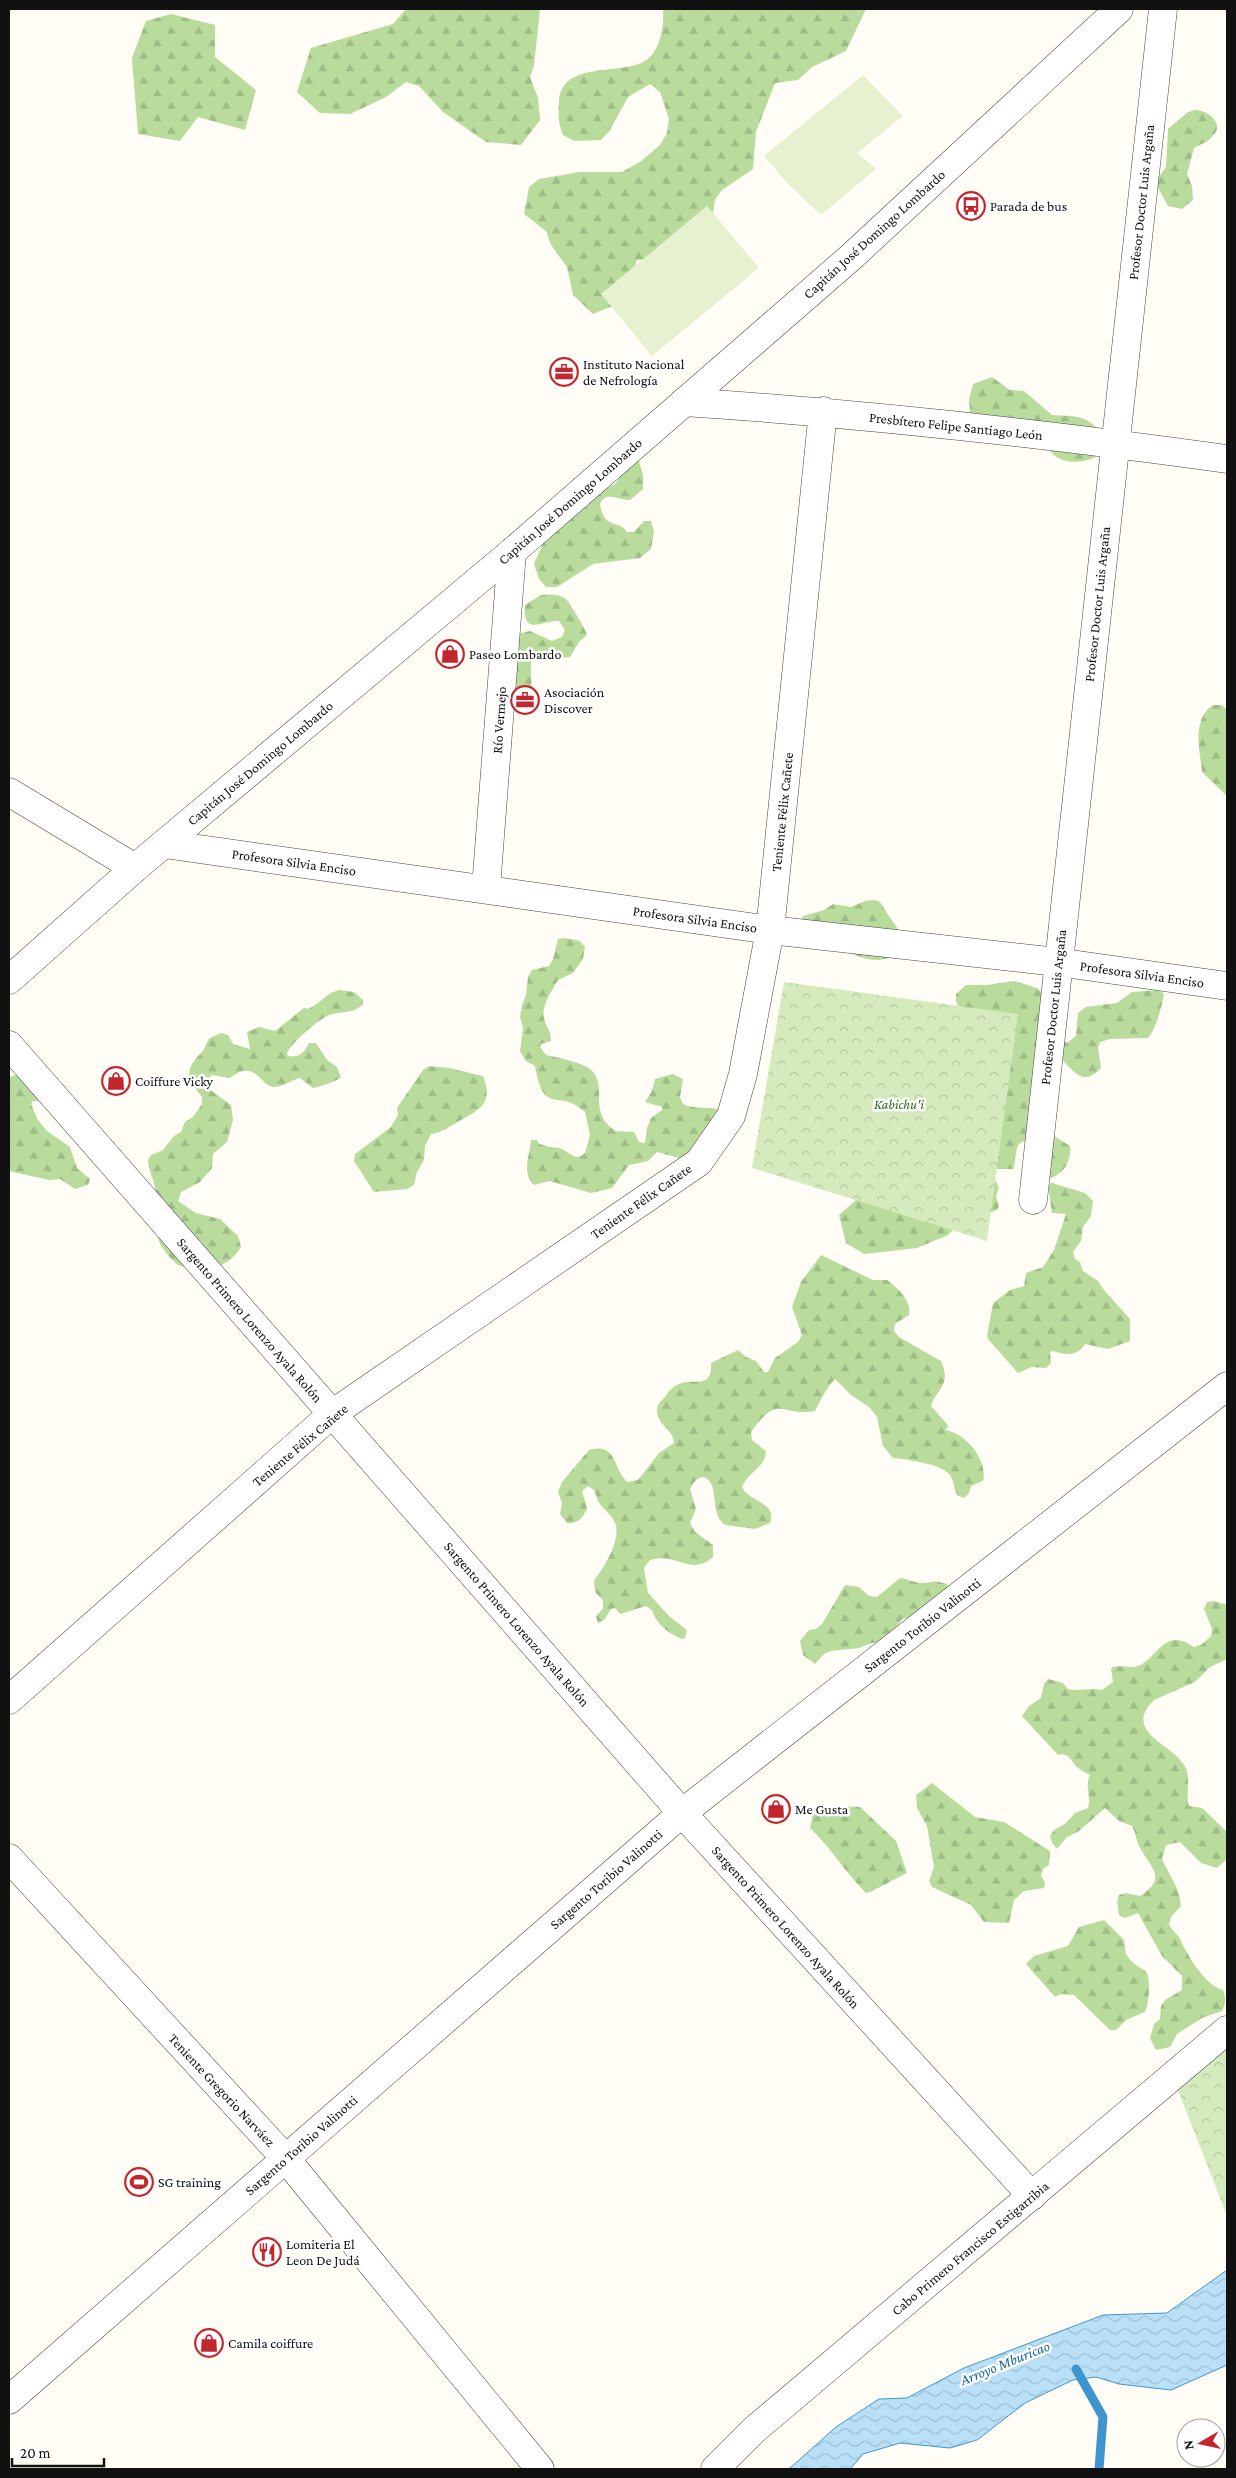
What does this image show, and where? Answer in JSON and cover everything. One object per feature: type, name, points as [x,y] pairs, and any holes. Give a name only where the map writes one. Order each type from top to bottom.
[{"type":"street","name":"Capitán José Domingo Lombardo","points":[[9,980],[135,868],[512,552],[850,258],[1119,9]]},
{"type":"street","name":"Profesor Doctor Luis Argaña","points":[[1033,1200],[1057,962],[1163,9]]},
{"type":"street","name":"Presbítero Felipe Santiago León","points":[[684,402],[823,411],[1115,444],[1227,459]]},
{"type":"street","name":"Teniente Félix Cañete","points":[[9,1700],[332,1414],[699,1162],[731,1116],[744,1074],[770,930],[823,411]]},
{"type":"street","name":"Río Vermejo","points":[[486,888],[512,552]]},
{"type":"street","points":[[9,792],[135,868]]},
{"type":"street","name":"Profesora Silvia Enciso","points":[[164,844],[486,888],[770,930],[1057,962],[1227,986]]},
{"type":"street","name":"Sargento Primero Lorenzo Ayala Rolón","points":[[9,1045],[682,1813],[1032,2196]]},
{"type":"street","name":"Sargento Toribio Valinotti","points":[[9,2400],[682,1813],[1227,1386]]},
{"type":"street","name":"Teniente Gregorio Narváez","points":[[9,1858],[286,2159],[540,2469]]},
{"type":"street","name":"Cabo Primero Francisco Estigarribia","points":[[715,2469],[754,2430],[1227,2030]]},
{"type":"green space","points":[[406,9],[540,9],[534,66],[530,77],[538,98],[540,120],[521,145],[486,142],[443,112],[419,86],[406,82],[386,97],[350,114],[320,113],[297,92],[311,48],[393,24]]},
{"type":"green space","points":[[663,9],[866,9],[846,51],[812,67],[798,80],[775,83],[756,132],[753,169],[722,190],[715,200],[711,226],[677,262],[637,260],[624,301],[593,314],[573,295],[567,267],[551,245],[546,231],[524,214],[529,187],[539,179],[579,172],[622,172],[640,162],[660,145],[667,133],[669,119],[660,92],[650,84],[628,97],[610,130],[601,140],[574,141],[563,135],[558,111],[562,89],[570,80],[593,71],[634,65],[650,57],[655,51],[660,37]]},
{"type":"green space","points":[[171,14],[215,25],[215,57],[256,90],[245,130],[198,117],[180,141],[138,134],[132,58],[146,21]]},
{"type":"green space","points":[[863,75],[903,116],[857,153],[876,169],[821,215],[788,184],[764,156]]},
{"type":"green space","points":[[1195,110],[1210,115],[1217,127],[1216,132],[1210,139],[1194,148],[1187,174],[1192,186],[1193,200],[1182,209],[1168,206],[1157,186],[1158,178],[1166,167],[1168,129],[1188,112]]},
{"type":"green space","points":[[707,206],[759,268],[652,356],[601,294]]},
{"type":"green space","points":[[992,377],[1010,390],[1024,391],[1052,415],[1079,417],[1090,422],[1102,433],[1101,453],[1084,461],[1070,462],[1053,454],[1045,435],[1029,448],[1012,446],[999,437],[986,418],[970,413],[969,400],[973,384]]},
{"type":"green space","points":[[639,461],[643,475],[643,489],[630,500],[609,497],[600,504],[605,518],[624,528],[627,532],[634,532],[644,521],[651,521],[654,532],[651,549],[640,558],[593,564],[557,587],[546,587],[539,579],[534,564],[543,543],[572,516],[587,506],[599,492],[615,484],[631,463]]},
{"type":"green space","points":[[541,595],[565,598],[587,635],[579,642],[570,657],[551,659],[534,655],[531,668],[531,691],[523,699],[514,699],[517,634],[530,631],[552,641],[562,637],[565,630],[559,621],[534,625],[527,621],[525,605]]},
{"type":"green space","points":[[1213,705],[1221,705],[1227,709],[1227,796],[1202,772],[1198,736],[1199,727],[1206,711]]},
{"type":"green space","points":[[875,900],[882,905],[902,938],[901,949],[886,959],[873,960],[860,957],[834,944],[801,920],[803,916],[824,910],[833,904],[851,907],[865,901]]},
{"type":"green space","points":[[565,938],[580,941],[585,947],[583,959],[573,973],[558,980],[548,998],[543,1013],[551,1041],[541,1044],[540,1047],[546,1055],[576,1062],[590,1069],[596,1076],[600,1107],[606,1123],[615,1131],[634,1132],[639,1142],[645,1143],[647,1128],[651,1118],[662,1110],[662,1107],[645,1102],[652,1091],[655,1079],[673,1074],[683,1079],[680,1097],[683,1104],[721,1110],[725,1113],[683,1159],[657,1152],[648,1161],[629,1165],[612,1188],[591,1193],[550,1181],[534,1185],[530,1180],[527,1169],[531,1140],[537,1140],[538,1143],[548,1147],[562,1149],[578,1157],[585,1153],[590,1135],[585,1112],[575,1105],[548,1097],[543,1092],[535,1066],[526,1061],[520,1051],[523,1028],[520,1017],[526,995],[528,977],[532,970],[549,966],[553,959],[558,939]]},
{"type":"green space","points":[[1014,981],[1037,988],[1043,994],[1064,1041],[1067,1043],[1076,1036],[1078,1013],[1086,1007],[1117,1003],[1132,992],[1159,990],[1164,994],[1156,1023],[1148,1038],[1110,1039],[1100,1042],[1098,1048],[1101,1068],[1095,1074],[1089,1077],[1079,1076],[1061,1059],[1051,1134],[1070,1146],[1070,1152],[1065,1168],[1052,1178],[1046,1179],[1031,1142],[1025,1141],[1018,1145],[1013,1169],[993,1169],[960,1008],[956,1002],[956,994],[966,985],[987,985]]},
{"type":"green space","name":"Kabichu'i","points":[[784,982],[1018,1014],[987,1241],[752,1168]]},
{"type":"green space","points":[[340,990],[354,992],[363,1000],[363,1004],[355,1010],[332,1014],[322,1019],[299,1038],[287,1053],[288,1056],[299,1055],[309,1043],[316,1043],[327,1060],[337,1067],[341,1077],[339,1079],[313,1088],[300,1078],[273,1087],[265,1083],[256,1074],[248,1071],[229,1078],[211,1075],[209,1089],[231,1105],[233,1120],[227,1142],[213,1154],[212,1168],[200,1182],[181,1192],[178,1201],[196,1213],[220,1219],[238,1236],[241,1247],[229,1260],[214,1268],[196,1269],[178,1265],[161,1246],[158,1237],[155,1187],[148,1160],[151,1155],[163,1150],[174,1136],[181,1132],[185,1122],[193,1117],[202,1104],[202,1097],[190,1079],[189,1074],[192,1064],[210,1038],[221,1033],[228,1035],[233,1044],[250,1049],[247,1032],[259,1027],[275,1031],[304,1008],[308,1009],[331,993]]},
{"type":"green space","points":[[429,1066],[449,1068],[483,1076],[487,1094],[485,1101],[482,1106],[470,1115],[444,1130],[431,1134],[425,1146],[424,1160],[417,1172],[414,1185],[407,1189],[374,1192],[354,1161],[355,1154],[391,1127],[398,1115],[397,1108],[423,1070]]},
{"type":"green space","points":[[16,1075],[23,1077],[44,1101],[33,1101],[31,1104],[38,1120],[47,1131],[70,1147],[77,1168],[90,1179],[88,1185],[75,1189],[60,1179],[49,1180],[9,1171],[9,1077]]},
{"type":"green space","points":[[995,1181],[999,1187],[996,1197],[999,1206],[997,1210],[961,1222],[948,1235],[917,1248],[864,1254],[846,1243],[839,1215],[857,1199]]},
{"type":"green space","points":[[1052,1183],[1085,1193],[1093,1201],[1091,1216],[1083,1227],[1081,1241],[1073,1252],[1075,1259],[1080,1262],[1083,1271],[1098,1281],[1130,1319],[1130,1341],[1108,1349],[1085,1344],[1078,1351],[1071,1354],[1053,1351],[1050,1352],[1051,1363],[1046,1368],[1032,1367],[1018,1373],[987,1336],[993,1303],[1010,1290],[1024,1286],[1026,1273],[1043,1267],[1054,1250],[1066,1214],[1052,1213],[1048,1185]]},
{"type":"green space","points":[[821,1255],[873,1280],[887,1280],[903,1295],[908,1305],[909,1315],[895,1324],[894,1331],[899,1337],[941,1361],[945,1376],[944,1382],[931,1406],[947,1424],[948,1427],[945,1430],[953,1432],[968,1442],[979,1456],[984,1473],[983,1481],[971,1486],[969,1493],[964,1498],[957,1495],[952,1479],[945,1470],[922,1463],[893,1458],[883,1446],[877,1417],[869,1407],[851,1395],[835,1379],[826,1390],[815,1411],[803,1412],[775,1409],[768,1413],[751,1432],[752,1440],[766,1451],[760,1466],[744,1482],[742,1487],[745,1492],[766,1506],[770,1511],[770,1523],[755,1529],[725,1525],[717,1513],[712,1486],[704,1477],[699,1478],[690,1489],[696,1509],[690,1523],[695,1532],[713,1545],[713,1557],[705,1563],[697,1565],[660,1558],[650,1560],[644,1568],[648,1593],[670,1617],[687,1630],[685,1638],[677,1637],[664,1628],[652,1610],[646,1606],[620,1614],[615,1608],[611,1609],[604,1620],[598,1623],[596,1617],[603,1608],[603,1600],[595,1592],[594,1580],[611,1553],[617,1529],[612,1518],[599,1502],[594,1490],[588,1486],[582,1491],[587,1508],[584,1515],[580,1520],[567,1523],[560,1514],[562,1503],[558,1492],[562,1482],[589,1450],[598,1448],[605,1450],[613,1457],[627,1482],[638,1480],[659,1453],[674,1443],[671,1434],[660,1420],[657,1410],[658,1404],[677,1385],[684,1382],[705,1380],[709,1377],[711,1363],[738,1350],[746,1357],[756,1361],[764,1372],[768,1372],[775,1358],[798,1342],[802,1335],[792,1307],[801,1282]]},
{"type":"green space","points":[[900,1578],[920,1583],[935,1582],[948,1585],[950,1600],[925,1606],[908,1618],[902,1619],[894,1630],[879,1643],[871,1643],[859,1648],[831,1651],[824,1654],[815,1664],[803,1655],[800,1641],[809,1630],[816,1629],[822,1624],[845,1585],[859,1587],[869,1596],[877,1597]]},
{"type":"green space","points":[[1214,1601],[1227,1605],[1227,1659],[1210,1667],[1195,1682],[1154,1700],[1146,1711],[1143,1721],[1146,1729],[1152,1736],[1178,1757],[1184,1765],[1188,1775],[1189,1806],[1202,1808],[1227,1832],[1227,1859],[1217,1868],[1201,1863],[1180,1842],[1166,1845],[1162,1859],[1176,1887],[1181,1906],[1171,1917],[1169,1925],[1179,1937],[1191,1960],[1203,1976],[1216,1987],[1223,1990],[1225,2003],[1222,2011],[1202,2018],[1177,2034],[1170,2047],[1156,2050],[1150,2038],[1154,2024],[1160,2019],[1161,2006],[1165,2000],[1182,1990],[1182,1976],[1162,1956],[1138,1913],[1125,1918],[1119,1915],[1117,1901],[1119,1895],[1126,1893],[1140,1896],[1153,1884],[1155,1873],[1139,1845],[1132,1826],[1119,1821],[1105,1808],[1079,1831],[1066,1838],[1057,1849],[1052,1843],[1050,1836],[1054,1830],[1066,1823],[1075,1813],[1088,1808],[1088,1780],[1090,1775],[1078,1767],[1069,1757],[1058,1755],[1022,1716],[1029,1706],[1041,1698],[1044,1684],[1048,1679],[1063,1683],[1068,1689],[1102,1690],[1113,1682],[1111,1668],[1138,1666],[1168,1642],[1175,1640],[1184,1641],[1194,1647],[1201,1645],[1211,1636],[1212,1629],[1204,1609],[1207,1602]]},
{"type":"green space","points":[[932,1783],[975,1817],[1004,1822],[1050,1851],[1049,1865],[1043,1869],[1041,1876],[1045,1882],[1044,1888],[1024,1891],[1014,1900],[1009,1923],[984,1922],[971,1905],[932,1887],[929,1881],[934,1867],[927,1826],[917,1808],[916,1795]]},
{"type":"green space","points":[[840,1806],[860,1807],[896,1841],[907,1873],[866,1893],[810,1828],[813,1814],[819,1812],[822,1814]]},
{"type":"green space","points":[[1104,1920],[1124,1940],[1126,1954],[1135,1964],[1146,1971],[1149,1980],[1145,2012],[1126,2020],[1116,2030],[1110,2030],[1074,1995],[1061,1994],[1055,1997],[1026,1964],[1034,1956],[1068,1946],[1079,1927]]},
{"type":"green space","points":[[1227,2043],[1227,2213],[1226,2213],[1177,2088]]},
{"type":"water","name":"Arroyo Mburicao","points":[[1227,2270],[1227,2365],[1171,2390],[1119,2384],[1096,2377],[1073,2380],[1025,2403],[977,2440],[950,2448],[900,2443],[863,2454],[850,2469],[789,2469],[836,2427],[879,2399],[907,2398],[964,2368],[1103,2315],[1167,2313]]},
{"type":"waterway","points":[[1076,2369],[1103,2417],[1099,2469]]},
{"type":"place","name":"Parada de bus","points":[[971,206]]},
{"type":"place","name":"Instituto Nacional de Nefrología","points":[[564,372]]},
{"type":"place","name":"Paseo Lombardo","points":[[450,654]]},
{"type":"place","name":"Asociación Discover","points":[[525,700]]},
{"type":"place","name":"Coiffure Vicky","points":[[116,1081]]},
{"type":"place","name":"Me Gusta","points":[[776,1809]]},
{"type":"place","name":"SG training","points":[[139,2182]]},
{"type":"place","name":"Lomiteria El Leon De Judá","points":[[267,2252]]},
{"type":"place","name":"Camila coiffure","points":[[209,2343]]}]
